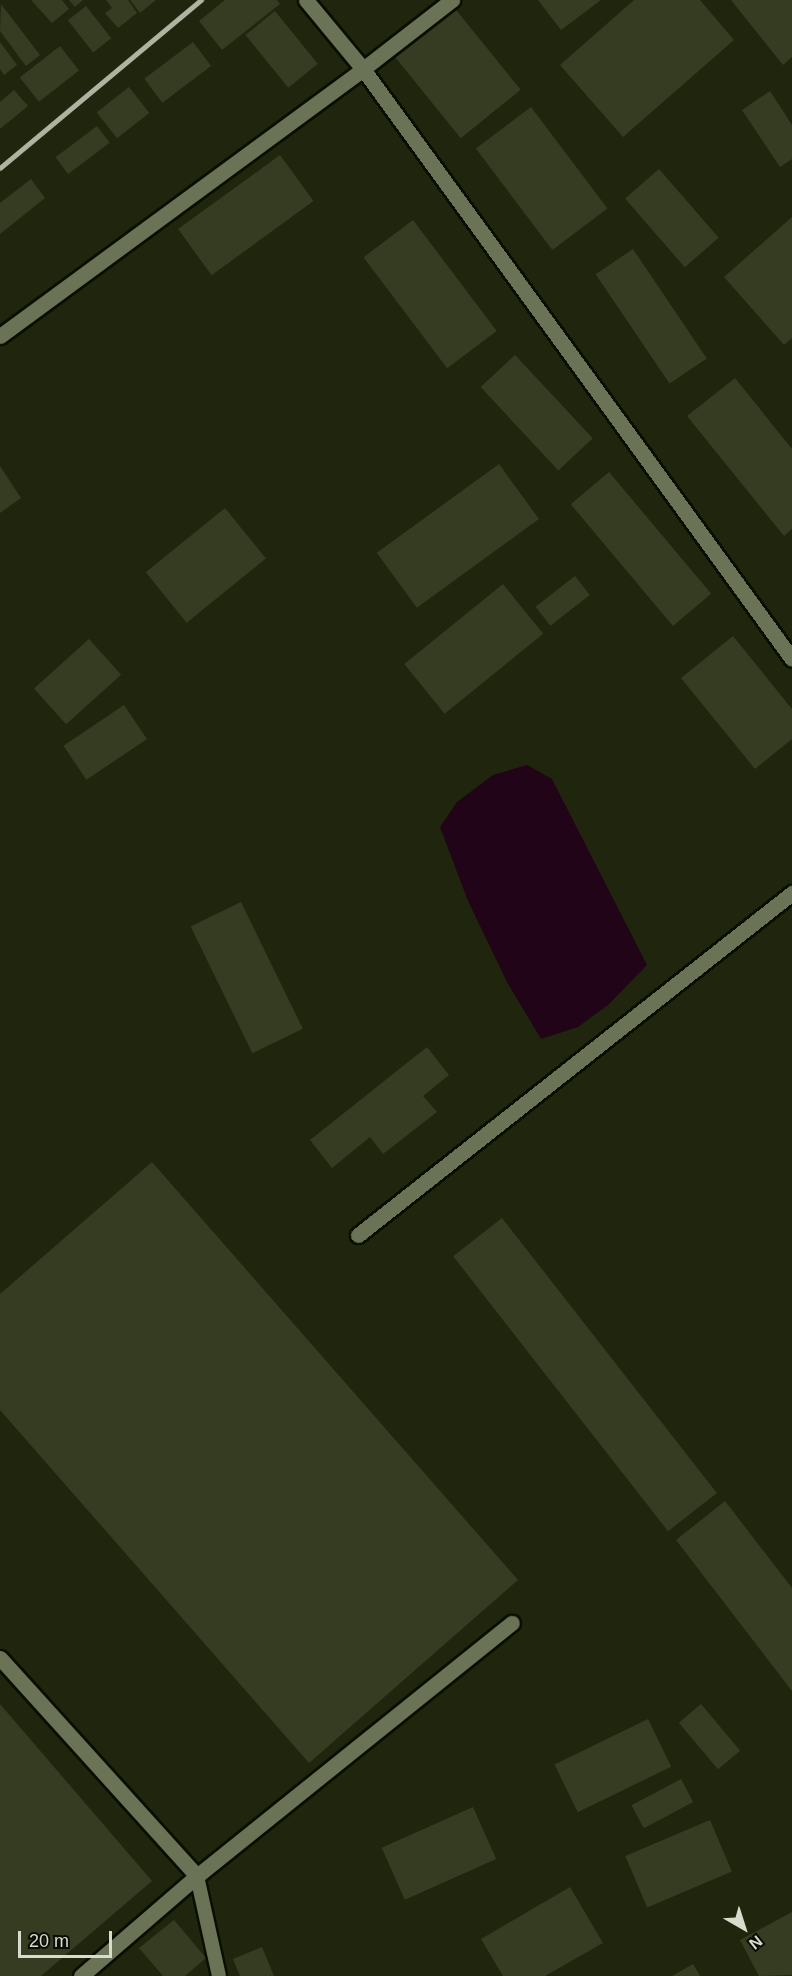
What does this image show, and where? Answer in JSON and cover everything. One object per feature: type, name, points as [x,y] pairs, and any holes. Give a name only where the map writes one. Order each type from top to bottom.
[{"type":"street","points":[[306,0],[363,69],[792,659]]},
{"type":"street","points":[[0,336],[363,69],[452,0]]},
{"type":"street","points":[[358,1235],[792,893]]},
{"type":"street","points":[[81,1976],[197,1876],[512,1623]]},
{"type":"street","points":[[0,1658],[197,1876]]},
{"type":"lane","points":[[197,1876],[219,1976]]},
{"type":"shaded area","points":[[527,765],[552,779],[647,965],[608,1005],[578,1027],[541,1039],[507,982],[468,901],[440,827],[457,802],[493,775]]},
{"type":"building","points":[[31,0],[62,0],[69,9],[52,23]]},
{"type":"building","points":[[69,0],[83,0],[75,7]]},
{"type":"building","points":[[106,0],[128,0],[137,13],[118,28],[105,13],[112,8]]},
{"type":"building","points":[[130,0],[156,0],[140,13]]},
{"type":"building","points":[[225,0],[277,0],[280,4],[222,50],[199,21]]},
{"type":"building","points":[[538,0],[601,0],[561,30]]},
{"type":"building","points":[[634,0],[700,0],[734,40],[623,137],[560,65]]},
{"type":"building","points":[[731,0],[792,0],[792,57],[783,65]]},
{"type":"building","points":[[1,4],[40,55],[26,66],[0,31]]},
{"type":"building","points":[[452,5],[521,90],[461,138],[392,53]]},
{"type":"building","points":[[86,6],[111,38],[93,52],[68,20]]},
{"type":"building","points":[[275,11],[318,64],[288,88],[245,35]]},
{"type":"building","points":[[0,42],[17,65],[4,75],[0,69]]},
{"type":"building","points":[[193,42],[211,66],[162,103],[144,79]]},
{"type":"building","points":[[60,46],[79,70],[39,102],[20,77]]},
{"type":"building","points":[[129,87],[149,113],[117,138],[97,112]]},
{"type":"building","points":[[14,90],[28,106],[0,129],[0,102]]},
{"type":"building","points":[[770,91],[792,125],[792,159],[780,167],[742,110]]},
{"type":"building","points":[[531,107],[607,208],[552,250],[476,149]]},
{"type":"building","points":[[97,126],[110,143],[68,174],[55,157]]},
{"type":"building","points":[[280,155],[314,201],[212,275],[178,229]]},
{"type":"building","points":[[659,169],[719,238],[685,267],[625,199]]},
{"type":"building","points":[[31,179],[45,198],[0,234],[0,203]]},
{"type":"building","points":[[792,217],[792,338],[784,345],[724,277]]},
{"type":"building","points":[[413,220],[497,331],[447,368],[363,257]]},
{"type":"building","points":[[633,249],[707,358],[670,384],[596,274]]},
{"type":"building","points":[[515,355],[593,438],[558,470],[481,387]]},
{"type":"building","points":[[735,378],[792,449],[792,529],[784,536],[687,416]]},
{"type":"building","points":[[499,464],[539,519],[417,608],[377,553]]},
{"type":"building","points":[[0,466],[21,498],[0,513]]},
{"type":"building","points":[[609,472],[711,594],[673,626],[571,504]]},
{"type":"building","points":[[225,508],[266,559],[187,623],[146,572]]},
{"type":"building","points":[[575,576],[590,595],[550,626],[536,607]]},
{"type":"building","points":[[503,584],[543,634],[445,714],[404,664]]},
{"type":"building","points":[[733,636],[792,709],[792,739],[755,769],[681,678]]},
{"type":"building","points":[[89,639],[121,675],[66,724],[34,689]]},
{"type":"building","points":[[124,705],[147,739],[86,780],[63,746]]},
{"type":"building","points":[[241,902],[303,1029],[252,1053],[191,927]]},
{"type":"building","points":[[427,1047],[449,1075],[423,1096],[437,1112],[383,1154],[370,1137],[332,1168],[310,1140]]},
{"type":"building","points":[[152,1162],[518,1580],[309,1763],[0,1410],[0,1294]]},
{"type":"building","points":[[502,1218],[717,1493],[668,1531],[453,1256]]},
{"type":"building","points":[[725,1501],[792,1588],[792,1691],[676,1540]]},
{"type":"building","points":[[0,1704],[152,1881],[41,1976],[0,1976]]},
{"type":"building","points":[[701,1704],[740,1751],[718,1769],[679,1723]]},
{"type":"building","points":[[648,1719],[671,1767],[578,1812],[555,1765]]},
{"type":"building","points":[[681,1779],[693,1802],[644,1828],[632,1805]]},
{"type":"building","points":[[473,1807],[496,1859],[405,1900],[382,1848]]},
{"type":"building","points":[[710,1820],[732,1872],[647,1907],[625,1856]]},
{"type":"building","points":[[570,1887],[603,1943],[545,1976],[503,1976],[481,1939]]},
{"type":"building","points":[[792,1912],[792,1975],[759,1976],[740,1940]]},
{"type":"building","points":[[174,1920],[206,1958],[185,1976],[163,1976],[139,1948]]},
{"type":"building","points":[[262,1947],[274,1976],[240,1976],[233,1959]]},
{"type":"building","points":[[693,1964],[700,1976],[672,1976]]},
{"type":"railway","points":[[0,168],[201,0]]}]
